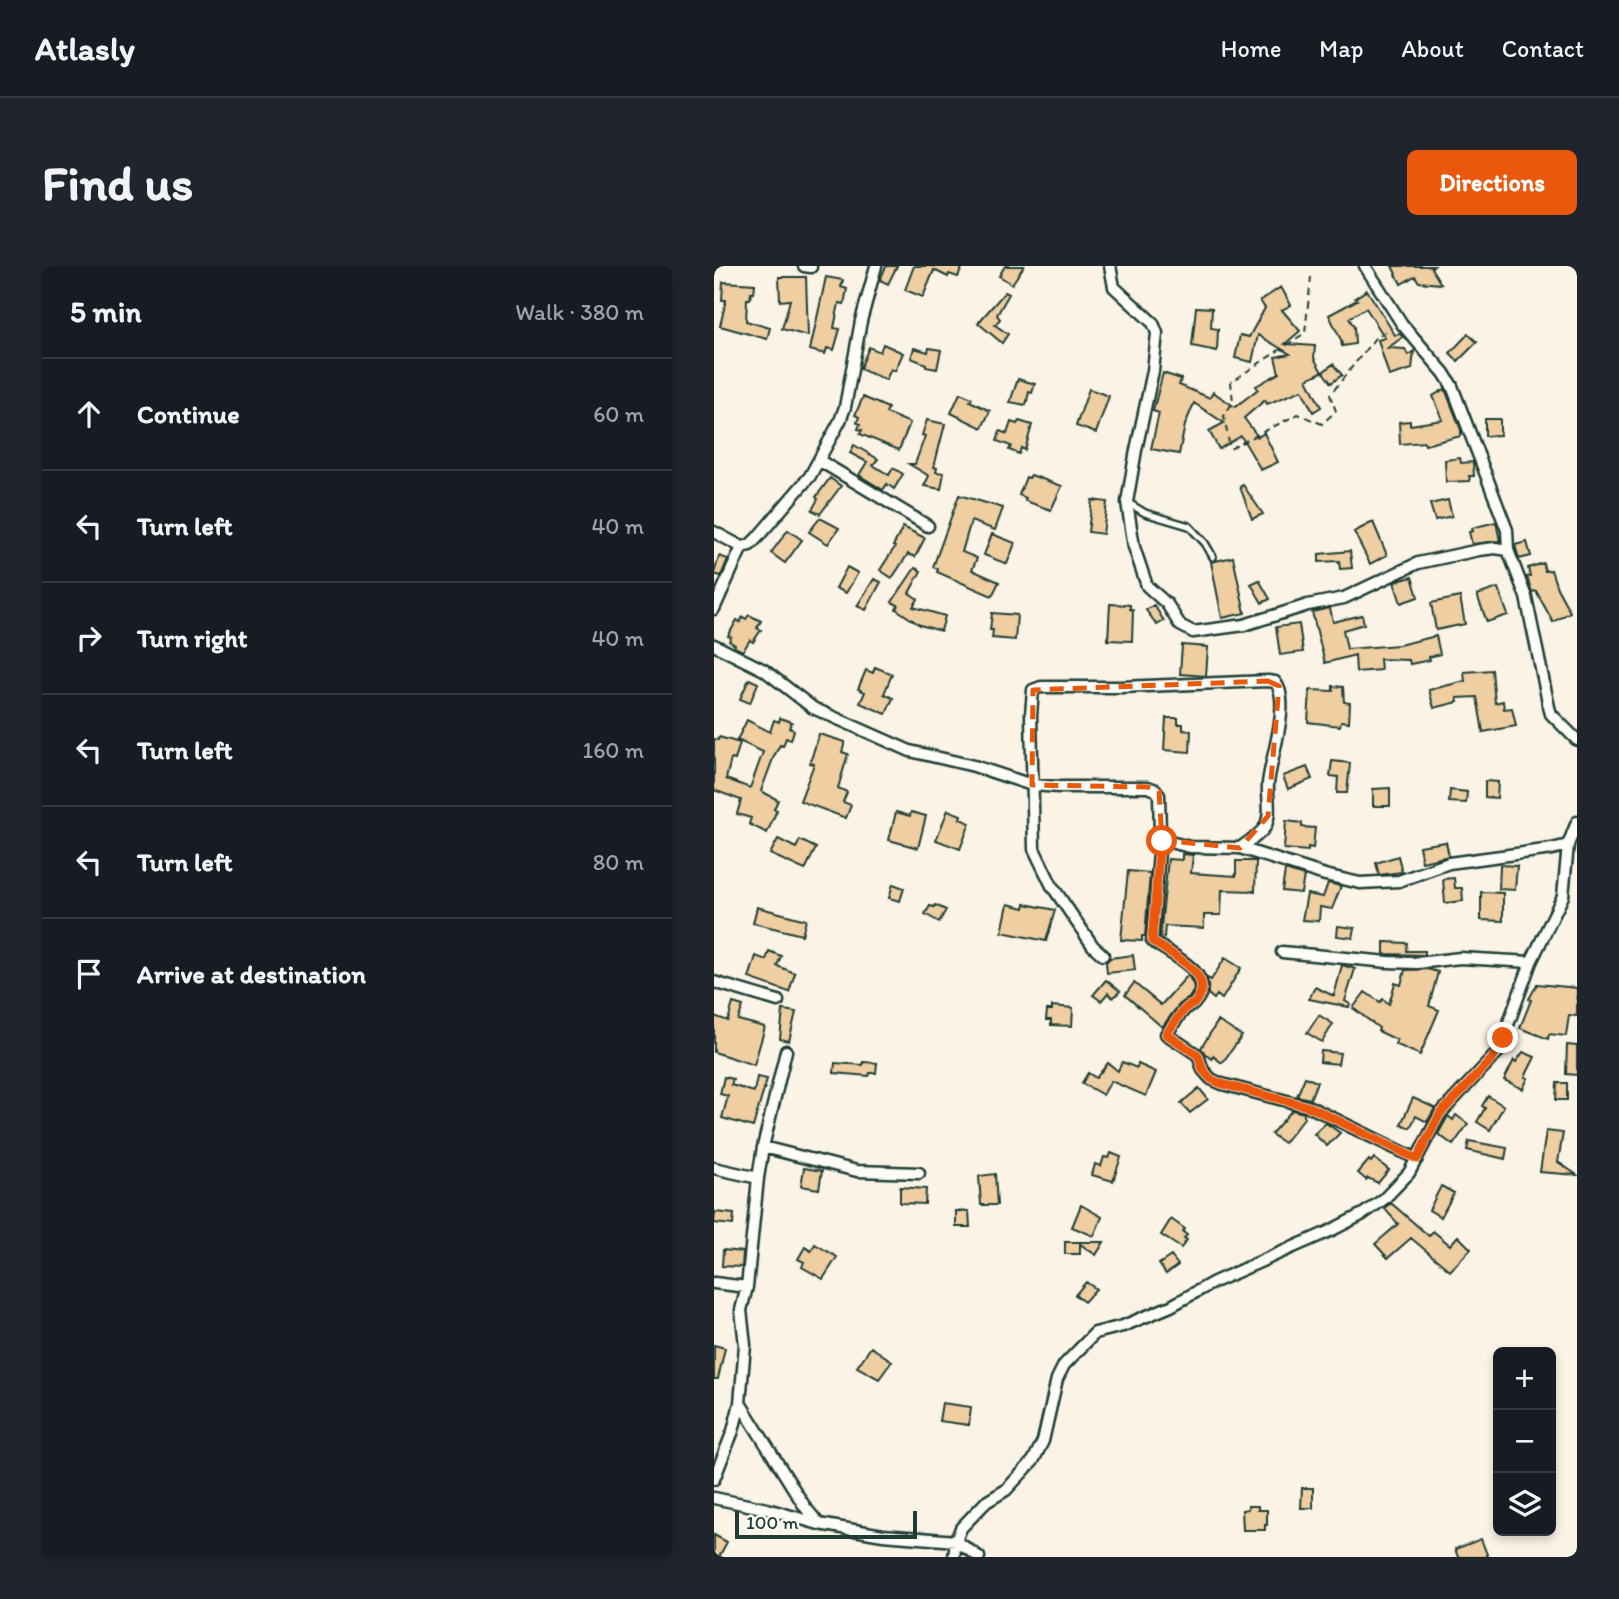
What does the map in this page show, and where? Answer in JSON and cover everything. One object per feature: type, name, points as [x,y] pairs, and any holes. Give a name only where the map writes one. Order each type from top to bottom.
[{"type":"street","points":[[714,532],[742,547],[750,545],[820,461],[845,407],[861,321],[876,266]]},
{"type":"street","points":[[1110,266],[1114,287],[1153,323],[1157,332],[1153,371],[1136,450],[1127,512],[1143,578],[1147,586],[1167,604],[1180,625],[1193,632],[1244,625],[1308,605],[1344,598],[1418,563],[1487,549],[1508,550]]},
{"type":"street","points":[[1365,266],[1402,324],[1452,386],[1507,530],[1508,550],[1526,597],[1551,714],[1577,740]]},
{"type":"street","points":[[820,461],[928,526]]},
{"type":"street","points":[[714,609],[742,547]]},
{"type":"street","points":[[714,645],[764,670],[813,708],[911,751],[1032,785],[1070,788],[1148,786],[1156,790],[1159,794],[1162,841],[1152,941],[1193,968],[1201,982],[1200,995],[1195,1004],[1187,1008],[1166,1034],[1198,1055],[1203,1070],[1211,1079],[1310,1107],[1417,1159]]},
{"type":"street","points":[[1103,955],[1093,946],[1052,886],[1034,849],[1031,715],[1034,690],[1041,687],[1272,681],[1279,686],[1280,730],[1268,781],[1268,816],[1265,827],[1240,848]]},
{"type":"street","points":[[954,1557],[961,1528],[986,1502],[1006,1490],[1033,1461],[1043,1441],[1057,1379],[1064,1365],[1095,1333],[1123,1326],[1171,1306],[1214,1282],[1363,1214],[1384,1199],[1409,1173],[1440,1114],[1498,1052],[1531,961],[1563,896],[1577,822]]},
{"type":"street","points":[[1162,841],[1190,847],[1240,848],[1360,884],[1399,881],[1449,863],[1552,849],[1572,841]]},
{"type":"street","points":[[1282,952],[1388,962],[1418,963],[1460,958],[1531,961]]},
{"type":"street","points":[[714,982],[778,1001]]},
{"type":"street","points":[[714,1479],[733,1431],[740,1403],[745,1346],[741,1310],[747,1287],[758,1178],[786,1051]]},
{"type":"street","points":[[763,1147],[857,1171],[919,1173]]},
{"type":"street","points":[[714,1168],[758,1178]]},
{"type":"street","points":[[714,1283],[747,1287]]},
{"type":"street","points":[[740,1403],[805,1507],[819,1524]]},
{"type":"street","points":[[714,1498],[819,1524],[883,1535],[956,1541],[979,1557]]},
{"type":"lane","points":[[1127,502],[1145,513],[1189,526],[1205,543],[1213,557]]},
{"type":"path","points":[[1311,277],[1305,333],[1231,382],[1233,402],[1224,415],[1230,449],[1298,415],[1322,424],[1336,411],[1330,395],[1375,338],[1402,324]]},
{"type":"highlighted area","points":[[1268,681],[1279,686],[1268,816],[1240,848],[1162,840],[1159,791],[1148,787],[1032,785],[1033,690]]},
{"type":"building","points":[[886,266],[897,266],[888,284],[880,280]]},
{"type":"building","points":[[914,266],[962,268],[958,277],[949,274],[948,277],[934,270],[923,297],[905,290]]},
{"type":"building","points":[[1005,266],[1024,266],[1012,284],[999,276]]},
{"type":"building","points":[[1392,266],[1434,266],[1431,268],[1441,284],[1419,282],[1415,276],[1401,284]]},
{"type":"building","points":[[779,277],[806,277],[808,336],[782,329],[790,300],[780,301]]},
{"type":"building","points":[[826,277],[843,280],[841,287],[847,289],[844,304],[839,303],[834,328],[840,329],[834,350],[827,348],[825,354],[810,350]]},
{"type":"building","points":[[723,282],[755,284],[754,293],[747,299],[746,321],[770,328],[767,339],[720,326],[726,300],[722,300]]},
{"type":"building","points":[[1281,287],[1291,305],[1282,310],[1300,331],[1285,344],[1315,346],[1314,358],[1322,372],[1307,379],[1321,407],[1313,412],[1302,390],[1267,404],[1265,400],[1244,418],[1258,437],[1264,433],[1278,462],[1261,470],[1241,436],[1219,449],[1209,431],[1224,423],[1194,403],[1185,425],[1179,454],[1151,449],[1159,413],[1153,411],[1163,373],[1181,379],[1179,385],[1210,398],[1213,392],[1235,407],[1258,389],[1256,386],[1279,373],[1275,357],[1290,354],[1258,335],[1252,362],[1235,358],[1240,335],[1249,337],[1265,308],[1260,301]]},
{"type":"building","points":[[1367,290],[1395,335],[1400,334],[1403,337],[1388,348],[1405,349],[1408,355],[1414,351],[1412,369],[1389,376],[1378,340],[1385,338],[1366,308],[1349,318],[1354,327],[1355,344],[1342,346],[1329,315],[1357,300],[1355,298]]},
{"type":"building","points":[[1005,292],[1009,294],[997,315],[1000,319],[995,325],[1008,334],[1002,343],[978,323]]},
{"type":"building","points":[[1196,307],[1212,308],[1211,328],[1218,329],[1217,351],[1192,346]]},
{"type":"building","points":[[1468,334],[1477,342],[1458,361],[1450,353]]},
{"type":"building","points":[[883,344],[903,353],[895,371],[891,369],[886,380],[860,369],[869,347],[880,352]]},
{"type":"building","points":[[914,348],[928,352],[929,348],[941,350],[937,369],[926,367],[926,364],[911,358]]},
{"type":"building","points":[[1333,364],[1342,375],[1331,383],[1323,372]]},
{"type":"building","points":[[1018,379],[1035,384],[1032,393],[1029,392],[1026,405],[1010,402]]},
{"type":"building","points":[[1089,389],[1109,396],[1096,433],[1076,426]]},
{"type":"building","points":[[1445,389],[1461,436],[1425,445],[1424,442],[1400,444],[1399,422],[1410,421],[1410,425],[1443,420],[1433,396]]},
{"type":"building","points":[[960,393],[990,411],[982,428],[951,413]]},
{"type":"building","points":[[863,397],[888,408],[886,413],[910,423],[899,450],[860,434],[862,430],[858,429],[860,424],[857,422],[859,417],[855,415]]},
{"type":"building","points":[[1485,419],[1500,419],[1500,435],[1485,436]]},
{"type":"building","points":[[927,420],[945,424],[934,467],[937,468],[936,472],[944,473],[941,489],[924,486],[929,476],[909,464],[915,464],[925,436],[922,435]]},
{"type":"building","points":[[1019,421],[1032,425],[1025,450],[1021,448],[1019,454],[1009,450],[1011,446],[997,441],[1000,431],[1007,434],[1011,422],[1017,424]]},
{"type":"building","points":[[854,445],[878,459],[873,465],[889,475],[893,468],[903,474],[894,489],[887,484],[883,490],[859,475],[867,462],[850,453]]},
{"type":"building","points":[[1460,458],[1461,463],[1473,462],[1474,476],[1469,476],[1470,481],[1446,482],[1445,460]]},
{"type":"building","points":[[1031,475],[1062,486],[1051,510],[1025,501],[1026,498],[1019,495],[1026,477]]},
{"type":"building","points":[[830,478],[841,486],[820,514],[812,510],[818,499],[816,497]]},
{"type":"building","points":[[1243,485],[1263,514],[1252,519],[1240,487]]},
{"type":"building","points":[[959,495],[1003,508],[995,530],[971,521],[962,552],[977,558],[972,570],[999,582],[992,596],[937,572],[938,569],[933,567]]},
{"type":"building","points":[[1092,500],[1107,502],[1103,534],[1088,532]]},
{"type":"building","points":[[1448,500],[1452,516],[1435,520],[1430,504]]},
{"type":"building","points":[[820,518],[839,528],[828,544],[809,532]]},
{"type":"building","points":[[1373,522],[1387,555],[1370,564],[1354,532]]},
{"type":"building","points":[[1496,522],[1500,541],[1472,544],[1469,532],[1473,531],[1472,528]]},
{"type":"building","points":[[903,527],[925,538],[915,557],[908,554],[892,578],[880,570],[895,547],[893,546]]},
{"type":"building","points":[[788,530],[802,540],[785,563],[771,553]]},
{"type":"building","points":[[992,534],[1015,543],[1007,564],[984,555]]},
{"type":"building","points":[[1527,542],[1531,556],[1519,559],[1515,545]]},
{"type":"building","points":[[1350,551],[1352,568],[1340,569],[1339,561],[1319,562],[1319,554]]},
{"type":"building","points":[[719,556],[728,559],[721,576],[714,574]]},
{"type":"building","points":[[1233,557],[1245,613],[1222,618],[1211,562]]},
{"type":"building","points":[[1543,563],[1545,571],[1551,570],[1570,612],[1553,622],[1536,591],[1532,592],[1527,577],[1530,576],[1528,568]]},
{"type":"building","points":[[847,567],[858,573],[846,593],[836,588]]},
{"type":"building","points":[[915,568],[921,571],[909,593],[918,599],[913,607],[945,616],[941,631],[920,625],[896,609],[898,605],[892,602]]},
{"type":"building","points":[[1412,577],[1418,597],[1401,603],[1394,582]]},
{"type":"building","points":[[874,579],[881,582],[866,610],[857,606]]},
{"type":"building","points":[[1259,580],[1270,599],[1262,603],[1251,584]]},
{"type":"building","points":[[1498,588],[1508,615],[1487,622],[1477,595]]},
{"type":"building","points":[[1460,597],[1465,624],[1436,630],[1431,603]]},
{"type":"building","points":[[1110,604],[1130,605],[1133,610],[1132,641],[1108,640]]},
{"type":"building","points":[[1154,605],[1164,621],[1157,625],[1146,610]]},
{"type":"building","points":[[1330,608],[1333,622],[1362,615],[1364,624],[1343,630],[1347,649],[1399,645],[1436,636],[1440,654],[1429,657],[1430,660],[1410,664],[1409,660],[1380,659],[1381,670],[1356,672],[1355,655],[1325,663],[1312,612]]},
{"type":"building","points":[[992,613],[1017,615],[1015,640],[992,638]]},
{"type":"building","points":[[749,615],[761,621],[757,628],[761,630],[743,651],[734,647],[729,641],[731,637],[728,636],[737,620],[740,622],[743,617],[746,619]]},
{"type":"building","points":[[1299,624],[1303,652],[1280,655],[1276,627]]},
{"type":"building","points":[[1182,645],[1208,647],[1206,676],[1180,674]]},
{"type":"building","points":[[875,667],[892,674],[884,694],[893,698],[886,714],[860,703],[865,692],[858,689],[866,670],[873,673]]},
{"type":"building","points":[[1492,670],[1495,703],[1503,701],[1504,709],[1512,708],[1516,726],[1483,732],[1477,697],[1457,698],[1458,702],[1434,708],[1429,690],[1465,681],[1464,672]]},
{"type":"building","points":[[749,679],[758,683],[750,703],[740,699]]},
{"type":"building","points":[[1333,686],[1343,687],[1344,702],[1350,703],[1349,722],[1341,721],[1340,726],[1308,722],[1310,690],[1333,691]]},
{"type":"building","points":[[780,718],[792,722],[789,728],[794,730],[791,740],[786,738],[774,756],[761,791],[778,800],[774,809],[777,810],[767,833],[749,824],[751,818],[737,814],[741,800],[714,790],[714,739],[718,740],[719,737],[740,743],[735,760],[731,759],[726,779],[750,788],[763,752],[737,740],[747,720],[770,732],[774,720],[779,722]]},
{"type":"building","points":[[1166,718],[1178,718],[1178,724],[1183,724],[1183,730],[1191,731],[1190,752],[1164,750]]},
{"type":"building","points":[[819,734],[845,742],[842,752],[848,754],[838,788],[847,792],[843,802],[851,805],[846,818],[800,801],[814,764],[810,763]]},
{"type":"building","points":[[1332,761],[1350,763],[1347,793],[1337,793],[1338,777],[1330,776]]},
{"type":"building","points":[[1307,767],[1312,779],[1288,789],[1283,776]]},
{"type":"building","points":[[1485,781],[1498,782],[1497,798],[1485,797]]},
{"type":"building","points":[[1390,788],[1390,806],[1373,806],[1373,789]]},
{"type":"building","points":[[1450,790],[1467,792],[1466,803],[1449,802]]},
{"type":"building","points":[[948,810],[961,815],[960,819],[970,823],[960,849],[936,840]]},
{"type":"building","points":[[896,812],[910,816],[911,812],[926,816],[918,848],[889,840]]},
{"type":"building","points":[[1286,821],[1315,828],[1313,848],[1308,847],[1308,851],[1284,849]]},
{"type":"building","points":[[778,839],[796,848],[800,840],[816,848],[805,870],[770,854]]},
{"type":"building","points":[[1446,842],[1449,856],[1422,862],[1419,846]]},
{"type":"building","points":[[1182,854],[1193,855],[1191,873],[1236,876],[1236,861],[1256,861],[1255,891],[1222,890],[1221,915],[1204,915],[1204,928],[1165,926],[1164,937],[1160,937],[1168,859],[1182,860]]},
{"type":"building","points":[[1398,856],[1402,872],[1379,875],[1376,863]]},
{"type":"building","points":[[1500,865],[1517,866],[1515,890],[1499,889]]},
{"type":"building","points":[[1285,870],[1304,876],[1301,893],[1282,891]]},
{"type":"building","points":[[1128,871],[1150,873],[1145,936],[1142,936],[1142,941],[1121,940]]},
{"type":"building","points":[[1454,878],[1455,888],[1462,888],[1463,901],[1445,903],[1443,879]]},
{"type":"building","points":[[1328,883],[1341,886],[1332,909],[1320,907],[1319,921],[1302,920],[1307,894],[1323,897]]},
{"type":"building","points":[[893,884],[904,888],[900,901],[889,898]]},
{"type":"building","points":[[1481,892],[1503,893],[1503,921],[1481,920]]},
{"type":"building","points":[[1008,904],[1024,908],[1025,904],[1055,910],[1046,941],[1002,932]]},
{"type":"building","points":[[935,905],[946,910],[939,922],[925,914],[930,906]]},
{"type":"building","points":[[757,907],[806,920],[802,935],[753,923]]},
{"type":"building","points":[[1338,926],[1355,928],[1353,938],[1337,936]]},
{"type":"building","points":[[1384,942],[1407,943],[1406,951],[1425,951],[1425,955],[1384,954]]},
{"type":"building","points":[[769,951],[781,956],[777,966],[795,973],[789,992],[749,978],[756,956],[766,960]]},
{"type":"building","points":[[1133,955],[1135,970],[1107,973],[1106,962],[1110,958]]},
{"type":"building","points":[[1225,958],[1241,968],[1222,999],[1217,995],[1214,999],[1208,994],[1207,978],[1211,980]]},
{"type":"building","points":[[1342,965],[1355,969],[1345,1001],[1350,1004],[1349,1007],[1309,999],[1315,987],[1334,996]]},
{"type":"building","points":[[1427,969],[1438,972],[1429,1006],[1439,1010],[1420,1055],[1395,1044],[1397,1040],[1378,1031],[1379,1028],[1353,1008],[1365,992],[1380,1002],[1383,999],[1389,1004],[1395,983],[1401,985],[1405,970]]},
{"type":"building","points":[[1188,975],[1194,990],[1162,1027],[1125,995],[1134,983],[1161,1005]]},
{"type":"building","points":[[1106,980],[1120,991],[1113,998],[1108,993],[1101,1001],[1093,995]]},
{"type":"building","points":[[1537,984],[1577,988],[1577,1016],[1569,1015],[1566,1036],[1549,1034],[1548,1039],[1520,1028]]},
{"type":"building","points":[[733,1003],[743,1006],[738,1020],[765,1027],[754,1065],[714,1052],[714,1016],[728,1021]]},
{"type":"building","points":[[1052,1006],[1073,1008],[1072,1026],[1051,1025],[1051,1020],[1046,1020],[1047,1010],[1052,1010]]},
{"type":"building","points":[[783,1010],[796,1012],[789,1041],[780,1039]]},
{"type":"building","points":[[1319,1015],[1333,1024],[1322,1042],[1307,1033]]},
{"type":"building","points":[[1218,1021],[1242,1036],[1222,1063],[1213,1056],[1212,1059],[1206,1055],[1201,1048]]},
{"type":"building","points":[[1567,1045],[1577,1046],[1577,1075],[1566,1074]]},
{"type":"building","points":[[1321,1051],[1340,1053],[1338,1064],[1320,1062]]},
{"type":"building","points":[[1523,1052],[1535,1057],[1525,1077],[1528,1078],[1523,1089],[1504,1080],[1514,1060],[1516,1062]]},
{"type":"building","points":[[863,1062],[877,1063],[876,1073],[870,1073],[869,1076],[834,1073],[835,1063],[863,1065]]},
{"type":"building","points":[[1122,1062],[1137,1068],[1138,1064],[1156,1072],[1146,1096],[1111,1081],[1103,1095],[1082,1083],[1088,1073],[1096,1078],[1108,1063],[1118,1071]]},
{"type":"building","points":[[724,1077],[733,1079],[731,1085],[754,1092],[757,1077],[767,1079],[753,1127],[722,1118],[728,1096],[720,1094]]},
{"type":"building","points":[[1305,1077],[1317,1082],[1310,1099],[1297,1096]]},
{"type":"building","points":[[1557,1083],[1567,1083],[1567,1100],[1556,1100]]},
{"type":"building","points":[[1199,1088],[1208,1099],[1190,1113],[1181,1103]]},
{"type":"building","points":[[1488,1096],[1504,1106],[1490,1130],[1477,1122]]},
{"type":"building","points":[[1413,1098],[1435,1108],[1427,1122],[1416,1116],[1410,1128],[1401,1124]]},
{"type":"building","points":[[1292,1110],[1304,1113],[1304,1118],[1284,1143],[1271,1134]]},
{"type":"building","points":[[1456,1115],[1468,1124],[1453,1145],[1438,1134],[1448,1116],[1453,1120]]},
{"type":"building","points":[[1326,1123],[1340,1133],[1327,1146],[1314,1134]]},
{"type":"building","points":[[1546,1131],[1563,1133],[1558,1162],[1577,1175],[1540,1172]]},
{"type":"building","points":[[1469,1141],[1507,1148],[1505,1159],[1467,1150]]},
{"type":"building","points":[[1111,1153],[1121,1157],[1113,1181],[1092,1175],[1095,1164],[1101,1166],[1104,1157],[1109,1158]]},
{"type":"building","points":[[1374,1158],[1389,1170],[1378,1183],[1368,1178],[1366,1180],[1358,1173]]},
{"type":"building","points":[[804,1168],[822,1171],[819,1189],[801,1186]]},
{"type":"building","points":[[995,1174],[997,1205],[981,1205],[979,1176]]},
{"type":"building","points":[[1441,1186],[1454,1193],[1441,1217],[1429,1210]]},
{"type":"building","points":[[900,1187],[926,1189],[925,1204],[900,1203]]},
{"type":"building","points":[[1391,1203],[1429,1236],[1433,1231],[1450,1245],[1458,1236],[1471,1249],[1450,1271],[1411,1238],[1388,1258],[1375,1244],[1398,1224],[1384,1208]]},
{"type":"building","points":[[1081,1205],[1102,1217],[1094,1236],[1072,1227]]},
{"type":"building","points":[[956,1211],[969,1211],[970,1227],[956,1227]]},
{"type":"building","points":[[715,1212],[734,1214],[733,1225],[714,1223]]},
{"type":"building","points":[[1171,1219],[1185,1229],[1183,1232],[1187,1235],[1184,1238],[1187,1240],[1181,1248],[1161,1235]]},
{"type":"building","points":[[1065,1242],[1104,1242],[1096,1255],[1080,1244],[1080,1254],[1065,1254]]},
{"type":"building","points":[[815,1244],[837,1257],[823,1279],[802,1267],[804,1262],[798,1259],[805,1247],[811,1251]]},
{"type":"building","points":[[723,1250],[743,1252],[742,1267],[722,1266]]},
{"type":"building","points":[[1171,1256],[1178,1265],[1166,1274],[1159,1264]]},
{"type":"building","points":[[1086,1282],[1096,1289],[1084,1302],[1075,1295]]},
{"type":"building","points":[[714,1345],[725,1348],[718,1379],[714,1379]]},
{"type":"building","points":[[871,1347],[892,1361],[879,1379],[857,1367]]},
{"type":"building","points":[[942,1403],[971,1407],[969,1425],[939,1421]]},
{"type":"building","points":[[1302,1488],[1313,1488],[1313,1508],[1301,1508]]},
{"type":"building","points":[[1248,1506],[1267,1510],[1265,1530],[1243,1530],[1242,1510],[1248,1509]]},
{"type":"building","points":[[714,1535],[727,1542],[719,1557],[714,1557]]},
{"type":"building","points":[[1481,1539],[1488,1557],[1458,1557],[1455,1549]]},
{"type":"route","points":[[1162,841],[1152,941],[1193,968],[1201,982],[1200,995],[1195,1004],[1187,1008],[1166,1034],[1198,1055],[1203,1070],[1211,1079],[1310,1107],[1417,1159],[1440,1114],[1498,1052],[1503,1038]]}]
